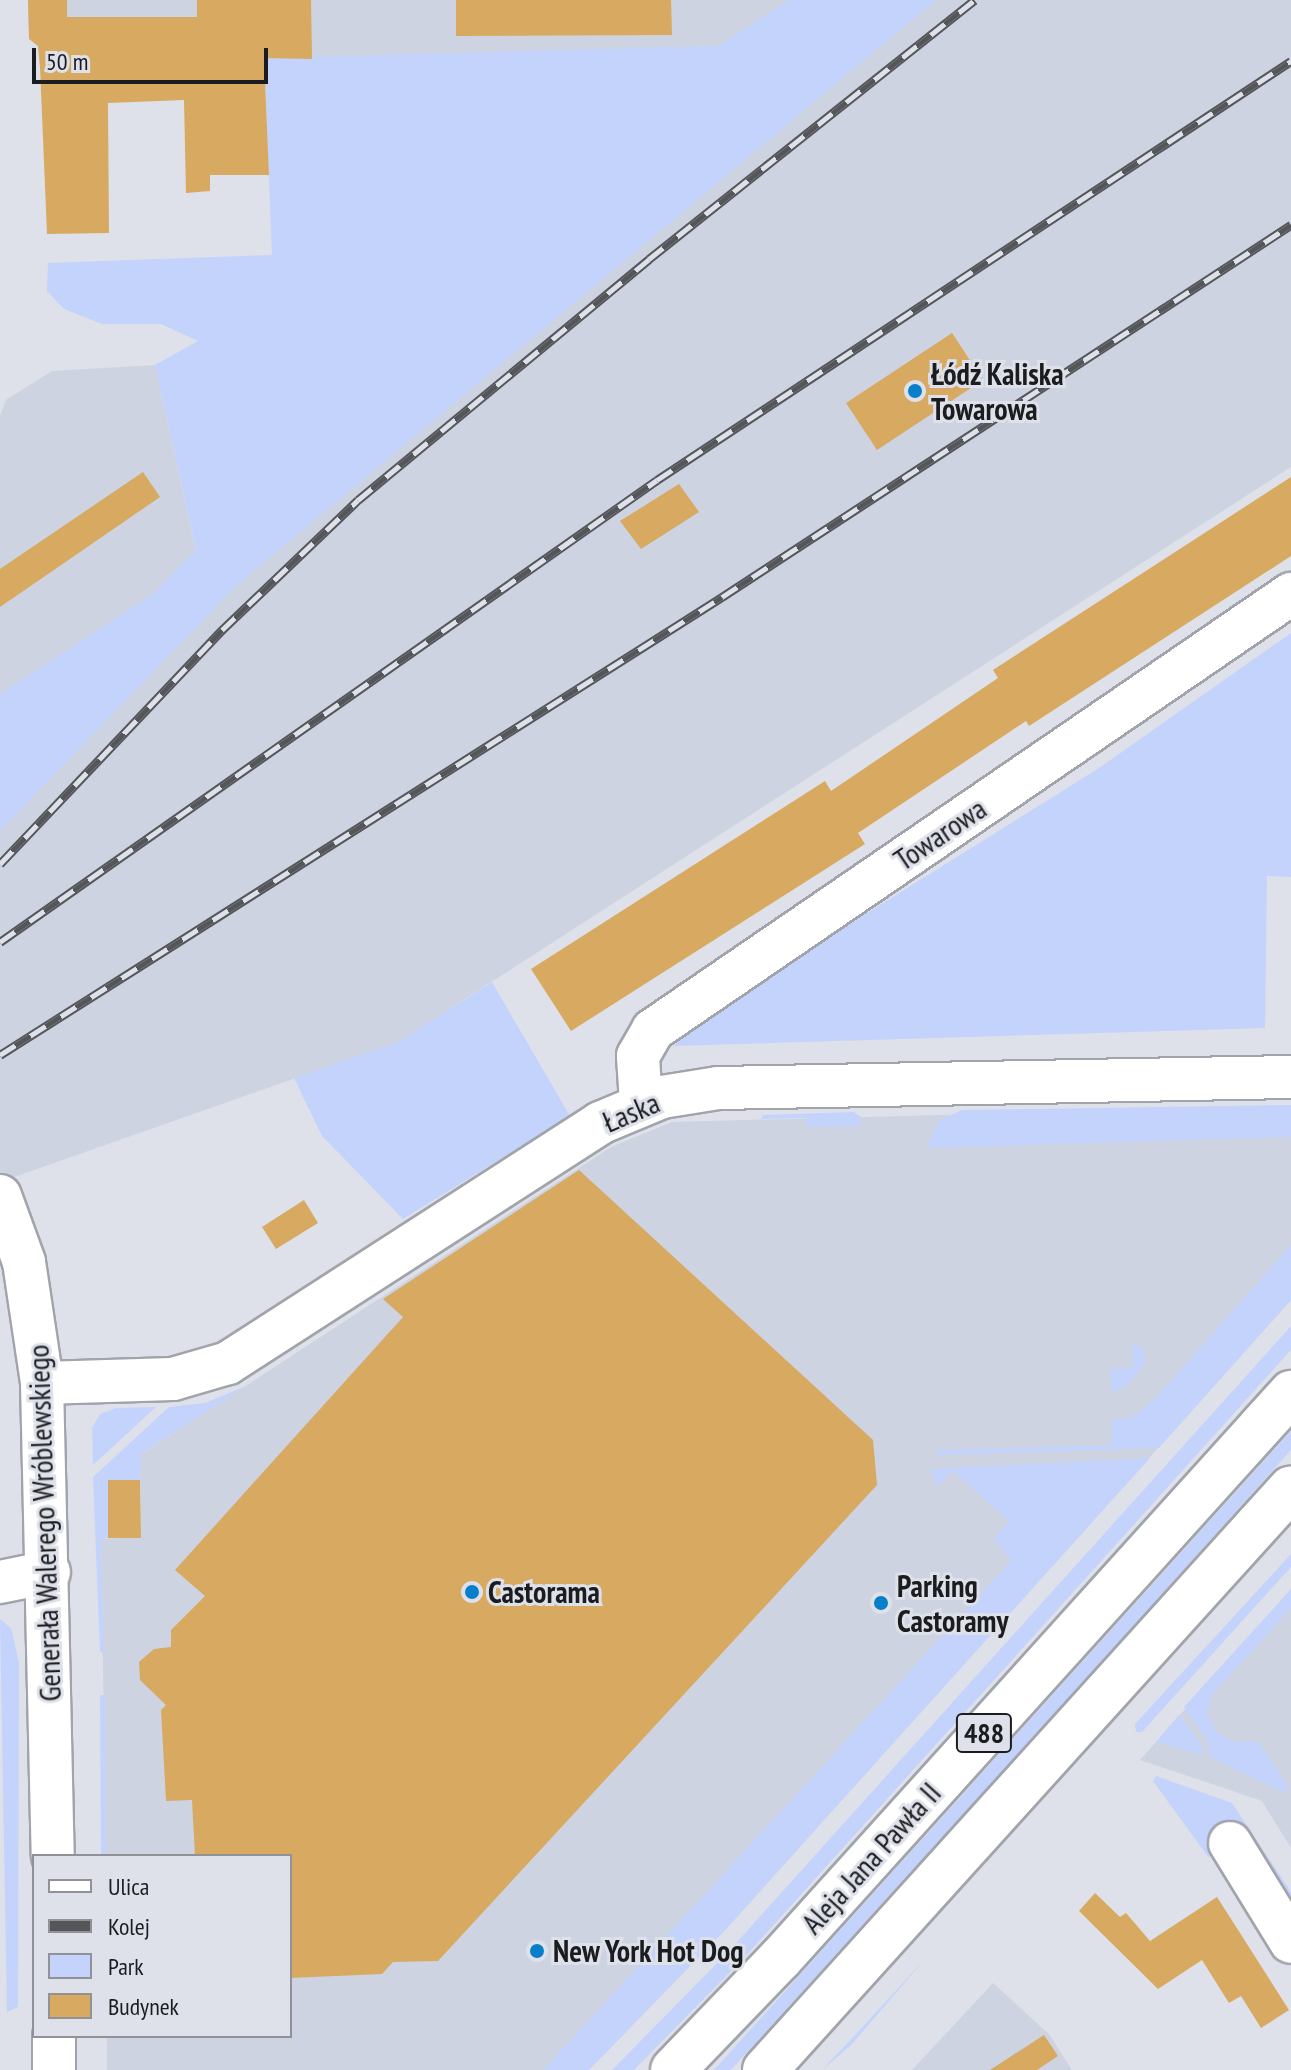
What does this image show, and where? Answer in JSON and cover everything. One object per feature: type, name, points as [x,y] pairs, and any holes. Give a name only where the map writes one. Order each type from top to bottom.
[{"type":"main road","name":"Aleja Jana Pawła II","points":[[673,2070],[790,1948],[1291,1393]]},
{"type":"main road","name":"488","points":[[765,2070],[1291,1488]]},
{"type":"street","name":"Towarowa","points":[[641,1103],[638,1056],[653,1030],[1291,594]]},
{"type":"street","name":"Łaska","points":[[42,1383],[173,1379],[228,1363],[600,1123],[641,1103],[718,1088],[1291,1077]]},
{"type":"street","name":"Generała Walerego Wróblewskiego","points":[[0,1196],[24,1262],[42,1383],[49,1572],[53,1854]]},
{"type":"street","points":[[0,1582],[49,1572]]},
{"type":"street","points":[[1230,1843],[1291,1942]]},
{"type":"street","points":[[54,2038],[54,2070]]},
{"type":"shaded area","points":[[28,0],[789,0],[718,46],[40,67],[38,46],[29,39]]},
{"type":"shaded area","points":[[936,0],[1291,0],[1291,467],[398,1042],[0,1182],[0,831],[236,586]]},
{"type":"shaded area","points":[[155,365],[196,551],[153,594],[0,695],[0,416],[6,400],[52,371]]},
{"type":"shaded area","points":[[1291,1106],[1291,1300],[727,1928],[589,2070],[107,2070],[107,2038],[292,2038],[292,1854],[106,1854],[101,1539],[141,1537],[140,1455],[611,1147],[672,1122]]},
{"type":"shaded area","points":[[1291,1590],[1291,1848],[1262,1801],[1140,1760]]},
{"type":"shaded area","points":[[993,1983],[1049,2034],[1072,2070],[912,2070]]},
{"type":"green space","points":[[789,0],[936,0],[236,586],[0,831],[0,694],[153,594],[196,550],[155,365],[198,341],[161,324],[102,324],[64,309],[47,291],[48,263],[272,255],[264,58],[718,46]]},
{"type":"green space","points":[[1291,633],[1291,877],[1267,876],[1265,1028],[674,1046],[691,1023],[1099,768]]},
{"type":"green space","points":[[492,982],[570,1116],[403,1219],[322,1136],[294,1078],[398,1042]]},
{"type":"green space","points":[[1291,1105],[1291,1137],[926,1148],[940,1120],[962,1110]]},
{"type":"green space","points":[[854,1112],[861,1117],[861,1126],[807,1127],[806,1118],[761,1119],[763,1115]]},
{"type":"green space","points":[[1291,1245],[1291,1300],[1159,1448],[936,1455],[936,1450],[1112,1445],[1111,1421],[1132,1417],[1152,1402]]},
{"type":"green space","points":[[1291,1326],[1291,1350],[743,1959],[634,2070],[612,2070],[728,1952]]},
{"type":"green space","points":[[1132,1344],[1143,1348],[1146,1363],[1126,1387],[1111,1392],[1110,1369],[1133,1367]]},
{"type":"green space","points":[[246,1386],[141,1454],[140,1480],[109,1481],[108,1538],[101,1539],[104,1653],[100,1652],[93,1477],[169,1407],[205,1403]]},
{"type":"green space","points":[[156,1407],[93,1465],[92,1428],[100,1414],[116,1408]]},
{"type":"green space","points":[[1291,1431],[1291,1450],[1083,1682],[731,2070],[714,2070]]},
{"type":"green space","points":[[1150,1458],[727,1928],[589,2070],[543,2070],[1012,1560],[993,1539],[1009,1521],[953,1471],[937,1487],[930,1469]]},
{"type":"green space","points":[[1291,1554],[1291,1567],[1142,1732],[1136,1732],[1135,1724]]},
{"type":"green space","points":[[1291,1589],[1291,1608],[1212,1695],[1207,1715],[1217,1732],[1233,1742],[1259,1742],[1289,1788],[1283,1792],[1210,1757],[1208,1742],[1184,1707]]},
{"type":"green space","points":[[0,1619],[11,1628],[19,1663],[18,2007],[7,2012]]},
{"type":"green space","points":[[100,1695],[105,1695],[106,1854],[101,1854]]},
{"type":"green space","points":[[1179,1715],[1202,1745],[1202,1755],[1156,1742]]},
{"type":"green space","points":[[1156,1776],[1232,1803],[1291,1892],[1291,1914],[1214,1838],[1209,1858],[1153,1781]]},
{"type":"green space","points":[[926,1958],[851,2045],[822,2070],[856,2034]]},
{"type":"building","points":[[28,0],[67,0],[67,17],[197,17],[197,0],[311,0],[312,59],[264,58],[269,175],[210,175],[210,191],[186,193],[184,100],[108,103],[109,233],[47,234],[40,67],[38,46],[29,39]]},
{"type":"building","points":[[456,0],[671,0],[672,35],[456,36]]},
{"type":"building","name":"Łódź Kaliska Towarowa","points":[[952,333],[983,380],[877,450],[846,403]]},
{"type":"building","points":[[143,472],[160,497],[0,607],[0,569]]},
{"type":"building","points":[[1291,477],[1291,556],[1029,726],[1026,721],[858,833],[865,844],[571,1031],[531,969],[825,781],[831,791],[998,678],[993,670]]},
{"type":"building","points":[[679,484],[699,512],[641,549],[620,521]]},
{"type":"building","name":"Castorama","points":[[579,1170],[873,1440],[877,1485],[438,1961],[393,1962],[382,1974],[292,1978],[292,1854],[195,1854],[192,1800],[166,1801],[161,1710],[166,1705],[140,1680],[139,1662],[154,1649],[171,1647],[171,1630],[205,1596],[175,1570],[403,1317],[383,1299]]},
{"type":"building","points":[[304,1200],[318,1223],[276,1249],[262,1227]]},
{"type":"building","points":[[108,1480],[140,1480],[141,1538],[108,1538]]},
{"type":"building","points":[[1095,1893],[1120,1917],[1126,1913],[1150,1941],[1217,1897],[1289,2010],[1261,2028],[1241,1996],[1229,2003],[1202,1960],[1158,1989],[1079,1911]]},
{"type":"building","points":[[1044,2035],[1058,2056],[1037,2070],[990,2070]]},
{"type":"railway","points":[[0,864],[222,630],[358,500],[649,259],[975,0]]},
{"type":"railway","points":[[0,942],[657,480],[1291,61]]},
{"type":"railway","points":[[0,1055],[722,597],[1291,225]]},
{"type":"place","name":"Łódź Kaliska Towarowa","points":[[915,391]]},
{"type":"place","name":"Castorama","points":[[472,1592]]},
{"type":"place","name":"Parking Castoramy","points":[[881,1603]]},
{"type":"place","name":"New York Hot Dog","points":[[537,1951]]}]
